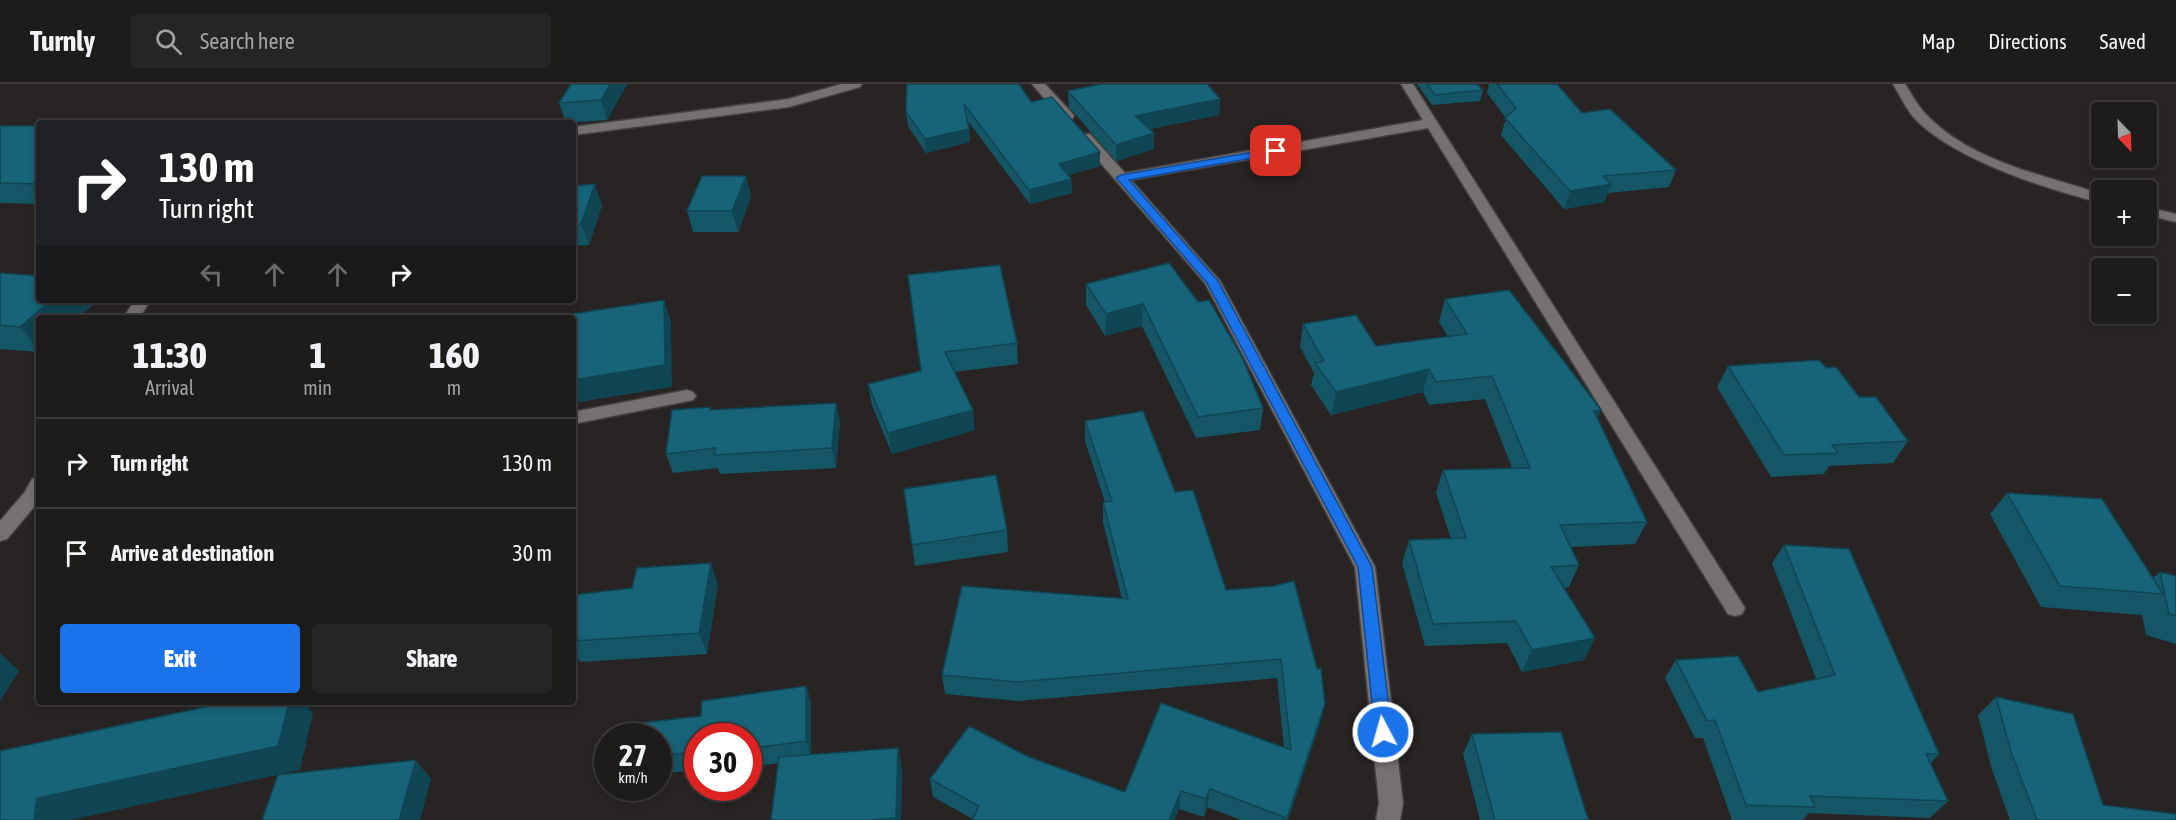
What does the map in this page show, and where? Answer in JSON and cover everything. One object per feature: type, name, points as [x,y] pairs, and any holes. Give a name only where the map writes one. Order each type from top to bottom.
[{"type":"street","points":[[576,130],[789,103],[856,84]]},
{"type":"street","points":[[1038,84],[1212,281],[1365,567],[1391,803],[1388,820]]},
{"type":"street","points":[[1407,84],[1735,608]]},
{"type":"street","points":[[1899,84],[1918,114],[1941,135],[1992,162],[2091,195]]},
{"type":"street","points":[[1121,178],[1431,123]]},
{"type":"street","points":[[2157,214],[2176,218]]},
{"type":"street","points":[[576,417],[687,396]]},
{"type":"street","points":[[0,534],[36,494]]},
{"type":"building","points":[[571,84],[610,84],[601,100],[559,103]]},
{"type":"building","points":[[907,84],[1019,84],[1031,102],[1052,97],[1100,152],[1059,164],[1071,179],[1029,190],[964,104],[969,129],[925,139],[906,112]]},
{"type":"building","points":[[1101,84],[1207,84],[1220,99],[1135,116],[1154,133],[1116,145],[1068,91]]},
{"type":"building","points":[[1427,84],[1477,84],[1483,90],[1435,95]]},
{"type":"building","points":[[1497,84],[1557,84],[1582,113],[1610,109],[1676,170],[1603,176],[1611,184],[1570,191],[1505,118],[1516,108]]},
{"type":"building","points":[[0,126],[36,126],[36,184],[0,183]]},
{"type":"building","points":[[702,176],[746,176],[732,211],[687,211]]},
{"type":"building","points":[[595,184],[581,224],[576,225],[576,186]]},
{"type":"building","points":[[1169,263],[1198,302],[1209,300],[1243,359],[1263,408],[1198,417],[1143,304],[1106,314],[1086,284]]},
{"type":"building","points":[[1000,265],[1017,343],[945,352],[973,410],[888,433],[868,384],[921,371],[908,275]]},
{"type":"building","points":[[0,273],[36,276],[36,303],[48,303],[20,327],[0,325]]},
{"type":"building","points":[[1509,290],[1601,410],[1594,411],[1647,522],[1560,525],[1579,565],[1551,567],[1595,638],[1532,650],[1516,621],[1433,624],[1409,540],[1466,538],[1443,470],[1530,468],[1492,376],[1436,382],[1429,369],[1336,392],[1315,363],[1324,361],[1303,324],[1356,315],[1376,346],[1467,334],[1445,299]]},
{"type":"building","points":[[664,300],[665,365],[576,380],[576,315],[565,315]]},
{"type":"building","points":[[1819,360],[1826,368],[1836,367],[1859,397],[1876,397],[1908,441],[1832,445],[1838,453],[1784,455],[1728,366]]},
{"type":"building","points":[[836,403],[832,448],[714,455],[716,448],[666,454],[672,410]]},
{"type":"building","points":[[1143,411],[1175,492],[1193,490],[1226,590],[1274,586],[1294,581],[1317,669],[1321,669],[1325,704],[1287,818],[1210,789],[1206,799],[1181,791],[1169,820],[972,820],[979,806],[930,779],[969,726],[1029,757],[1125,792],[1161,703],[1291,750],[1281,659],[1018,682],[942,675],[962,586],[1128,599],[1103,502],[1112,501],[1085,421]]},
{"type":"building","points":[[996,475],[1007,530],[912,545],[904,489]]},
{"type":"building","points":[[2007,493],[2102,499],[2163,594],[2060,586]]},
{"type":"building","points":[[1784,545],[1849,549],[1939,754],[1926,754],[1948,801],[1810,796],[1815,807],[1746,805],[1715,720],[1707,721],[1676,660],[1738,656],[1758,692],[1835,675]]},
{"type":"building","points":[[711,563],[699,633],[576,641],[576,595],[632,588],[637,568]]},
{"type":"building","points":[[2160,572],[2176,576],[2176,616],[2169,614]]},
{"type":"building","points":[[806,686],[806,741],[762,747],[762,723],[684,723],[684,753],[672,755],[672,723],[641,723],[701,716],[702,701]]},
{"type":"building","points":[[1996,697],[2073,714],[2103,805],[2176,814],[2176,820],[2037,820],[2011,752]]},
{"type":"building","points":[[214,705],[288,705],[278,746],[37,798],[34,820],[0,820],[0,751]]},
{"type":"building","points":[[1561,732],[1589,820],[1495,820],[1472,734]]},
{"type":"building","points":[[898,748],[896,818],[771,820],[779,757]]},
{"type":"building","points":[[416,760],[399,820],[262,820],[278,775]]},
{"type":"route","points":[[1276,151],[1121,178],[1212,281],[1365,567],[1383,732]]}]
